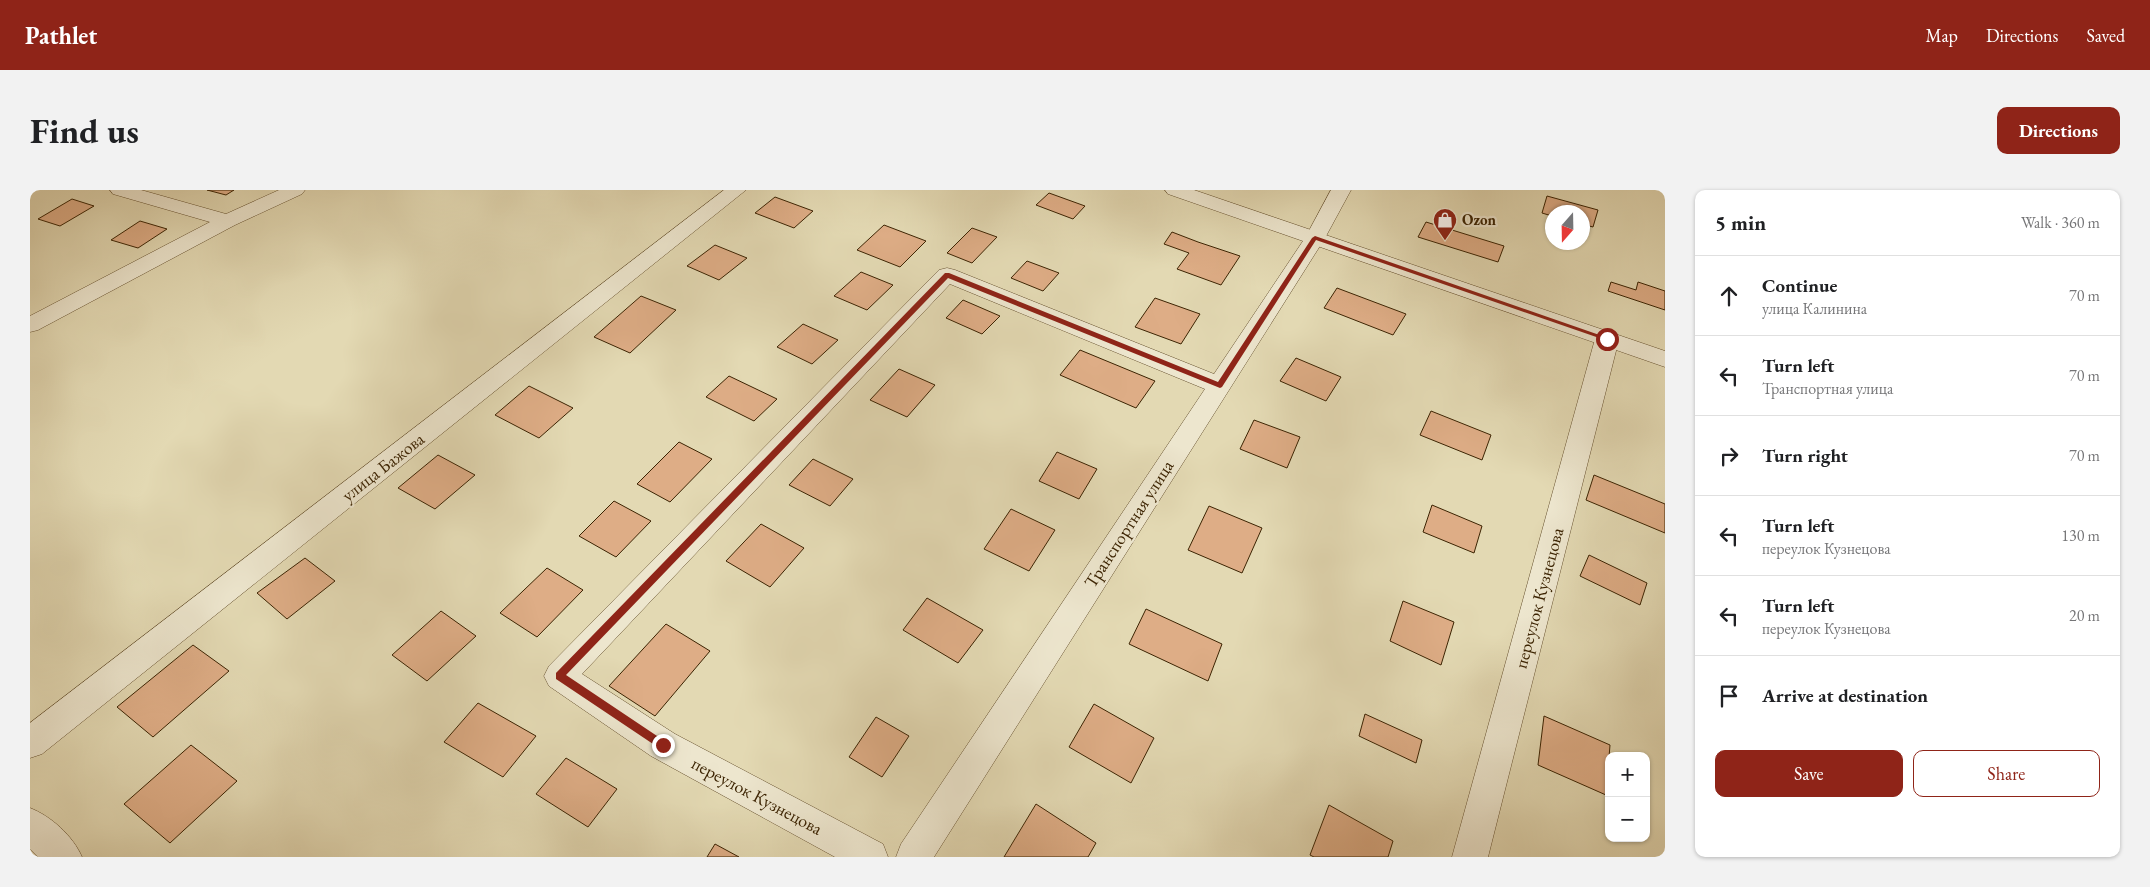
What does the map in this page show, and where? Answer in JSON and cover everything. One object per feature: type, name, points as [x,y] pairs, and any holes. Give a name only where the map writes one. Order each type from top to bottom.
[{"type":"street","points":[[120,190],[228,221]]},
{"type":"street","points":[[30,325],[228,221],[295,190]]},
{"type":"street","name":"улица Бажова","points":[[30,743],[736,190]]},
{"type":"street","points":[[1175,190],[1665,359]]},
{"type":"street","name":"Транспортная улица","points":[[914,857],[1315,238],[1341,190]]},
{"type":"street","name":"переулок Кузнецова","points":[[870,857],[663,745],[560,676],[947,275],[1220,385]]},
{"type":"street","name":"переулок Кузнецова","points":[[1470,857],[1607,339]]},
{"type":"street","points":[[30,825],[64,857]]},
{"type":"building","points":[[207,190],[234,190],[226,195]]},
{"type":"building","points":[[1049,193],[1085,206],[1073,219],[1036,205]]},
{"type":"building","points":[[1547,196],[1580,205],[1545,205],[1545,214],[1542,213]]},
{"type":"building","points":[[775,197],[813,211],[794,228],[755,213]]},
{"type":"building","points":[[72,199],[94,206],[60,226],[38,219]]},
{"type":"building","points":[[1590,208],[1598,210],[1593,227],[1590,226]]},
{"type":"building","points":[[140,221],[167,229],[138,248],[111,240]]},
{"type":"building","points":[[1426,222],[1504,246],[1498,262],[1418,237]]},
{"type":"building","points":[[884,225],[926,241],[900,267],[857,250]]},
{"type":"building","points":[[972,228],[997,237],[972,263],[947,253]]},
{"type":"building","points":[[1172,232],[1240,256],[1221,285],[1177,269],[1189,253],[1164,244]]},
{"type":"building","points":[[715,245],[747,258],[719,280],[687,266]]},
{"type":"building","points":[[1027,261],[1059,273],[1043,291],[1011,278]]},
{"type":"building","points":[[861,272],[893,285],[867,310],[834,296]]},
{"type":"building","points":[[1611,282],[1636,290],[1638,282],[1665,291],[1665,310],[1608,291]]},
{"type":"building","points":[[1337,288],[1406,314],[1393,335],[1324,308]]},
{"type":"building","points":[[641,296],[676,310],[630,353],[594,337]]},
{"type":"building","points":[[1155,298],[1200,314],[1181,344],[1135,327]]},
{"type":"building","points":[[963,300],[1000,316],[982,334],[946,318]]},
{"type":"building","points":[[803,324],[838,340],[812,364],[777,347]]},
{"type":"building","points":[[1080,350],[1155,381],[1136,408],[1060,375]]},
{"type":"building","points":[[1296,358],[1341,377],[1326,401],[1280,381]]},
{"type":"building","points":[[899,369],[935,385],[907,417],[870,400]]},
{"type":"building","points":[[729,376],[777,399],[754,421],[706,397]]},
{"type":"building","points":[[529,386],[573,408],[539,438],[495,415]]},
{"type":"building","points":[[1431,411],[1491,435],[1482,460],[1420,435]]},
{"type":"building","points":[[1254,420],[1300,437],[1287,468],[1240,449]]},
{"type":"building","points":[[679,442],[712,459],[670,502],[637,484]]},
{"type":"building","points":[[1057,452],[1097,469],[1079,499],[1039,481]]},
{"type":"building","points":[[438,455],[475,475],[435,509],[398,488]]},
{"type":"building","points":[[813,459],[853,479],[830,506],[789,485]]},
{"type":"building","points":[[1594,475],[1665,504],[1665,533],[1586,500]]},
{"type":"building","points":[[614,501],[651,521],[616,557],[579,536]]},
{"type":"building","points":[[1432,505],[1482,526],[1474,553],[1423,532]]},
{"type":"building","points":[[1209,506],[1262,528],[1242,573],[1188,550]]},
{"type":"building","points":[[1011,509],[1055,530],[1029,571],[984,549]]},
{"type":"building","points":[[761,524],[804,548],[770,587],[726,561]]},
{"type":"building","points":[[1589,555],[1647,583],[1640,605],[1580,576]]},
{"type":"building","points":[[305,558],[335,581],[287,619],[257,593]]},
{"type":"building","points":[[547,568],[583,590],[537,637],[500,613]]},
{"type":"building","points":[[927,598],[983,630],[958,663],[903,630]]},
{"type":"building","points":[[1403,601],[1454,622],[1441,665],[1390,641]]},
{"type":"building","points":[[1146,609],[1222,644],[1208,681],[1129,644]]},
{"type":"building","points":[[441,611],[476,636],[427,681],[392,655]]},
{"type":"building","points":[[666,624],[710,651],[655,716],[609,686]]},
{"type":"building","points":[[193,645],[229,671],[153,737],[117,707]]},
{"type":"building","points":[[478,703],[536,736],[503,777],[444,742]]},
{"type":"building","points":[[1094,704],[1154,738],[1131,783],[1069,747]]},
{"type":"building","points":[[1365,714],[1422,740],[1416,763],[1359,736]]},
{"type":"building","points":[[1544,716],[1610,745],[1609,752],[1605,752],[1605,795],[1538,765]]},
{"type":"building","points":[[876,717],[909,736],[882,777],[849,757]]},
{"type":"building","points":[[191,745],[237,781],[170,843],[124,804]]},
{"type":"building","points":[[566,758],[617,789],[588,827],[536,794]]},
{"type":"building","points":[[1036,804],[1096,843],[1088,857],[1004,857]]},
{"type":"building","points":[[1329,805],[1393,841],[1388,857],[1314,857],[1310,855]]},
{"type":"building","points":[[715,844],[739,857],[707,857]]},
{"type":"place","name":"Ozon","points":[[1445,241]]},
{"type":"route","points":[[663,745],[560,676],[947,275],[1220,385],[1315,238],[1607,339]]}]
